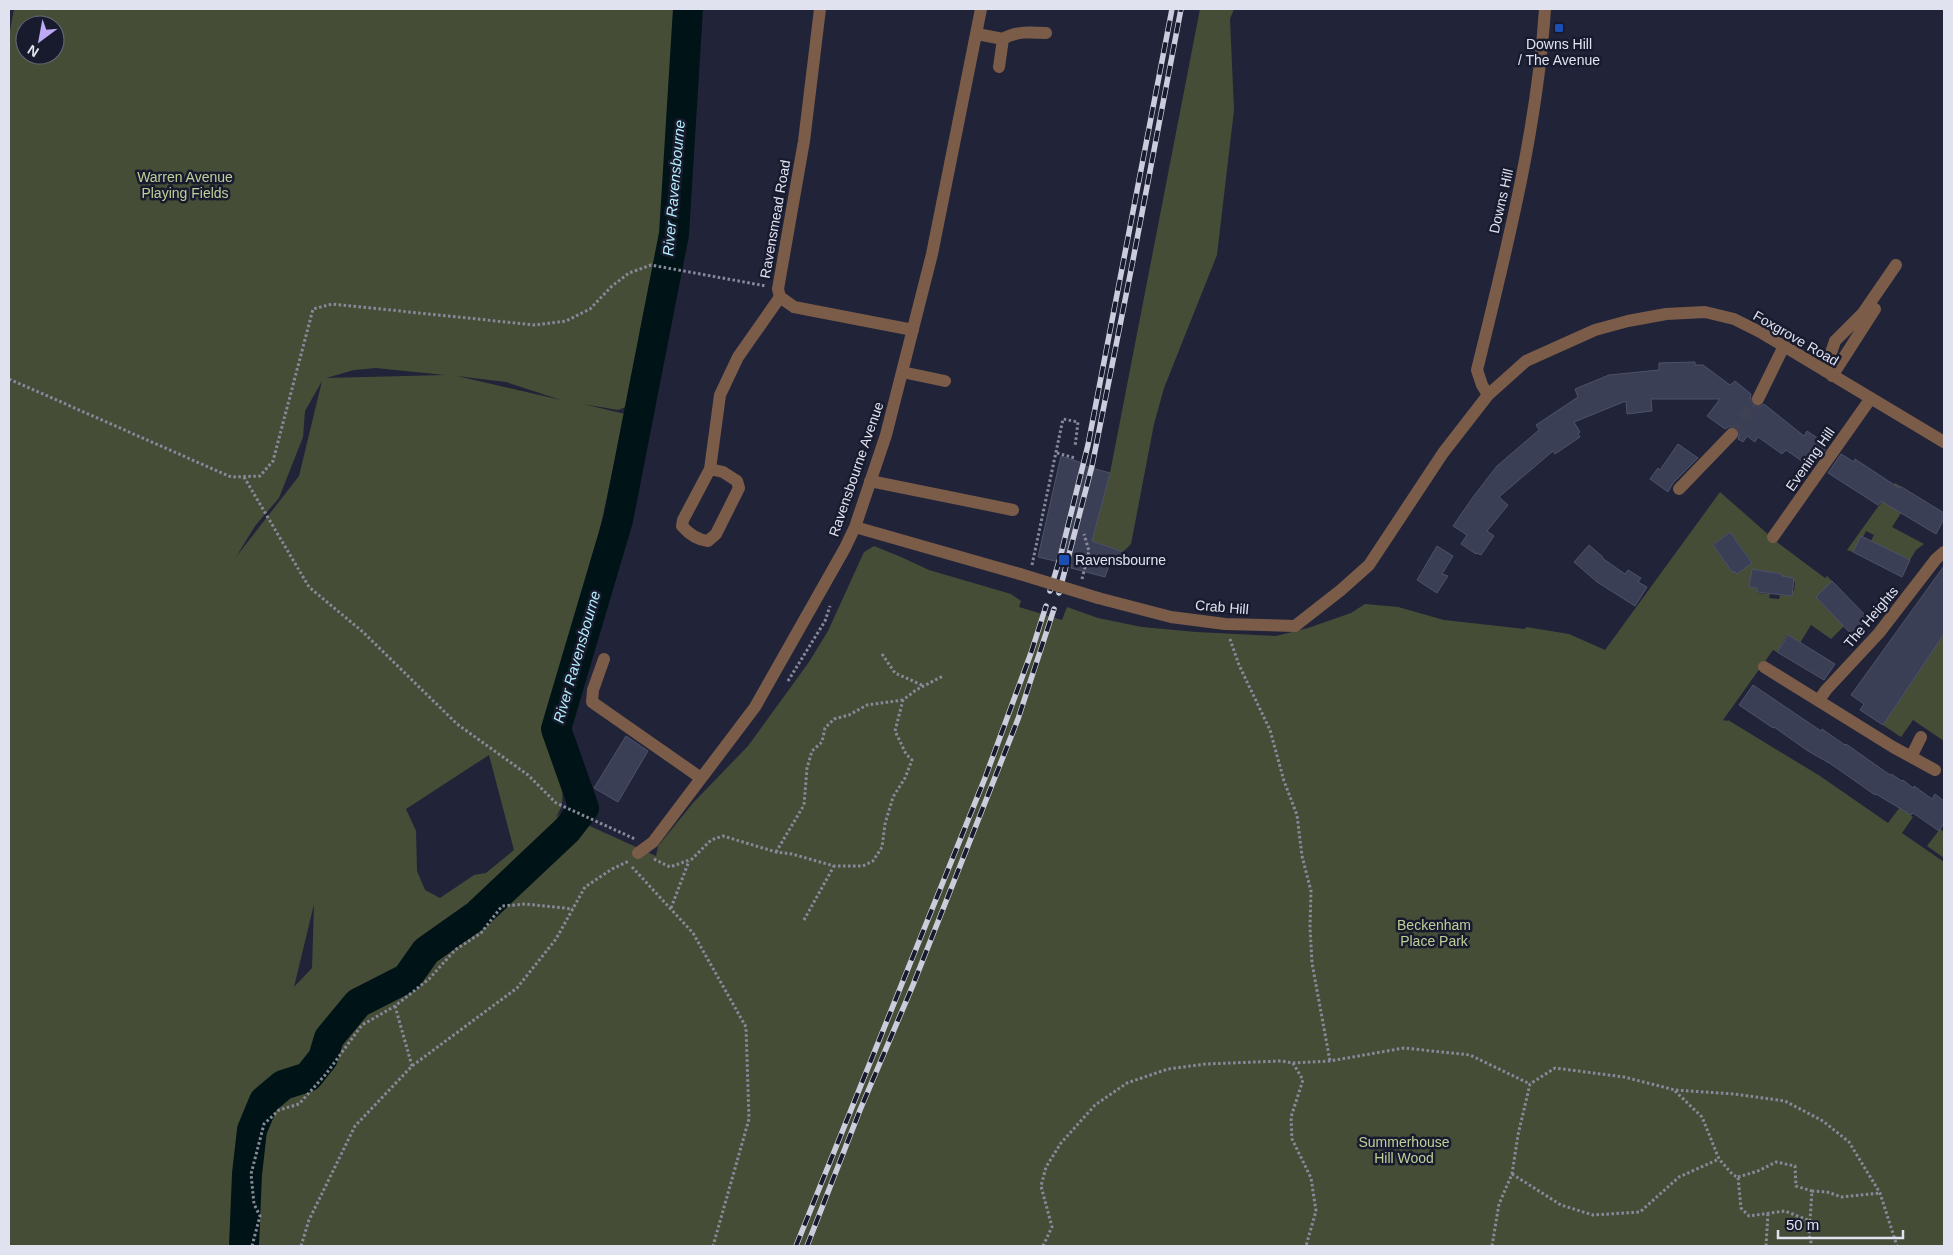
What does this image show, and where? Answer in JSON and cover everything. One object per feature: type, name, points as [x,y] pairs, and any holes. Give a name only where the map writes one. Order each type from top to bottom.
[{"type":"street","name":"Ravensmead Road","points":[[820,9],[804,141],[779,293],[794,307],[912,330]]},
{"type":"street","name":"Ravensbourne Avenue","points":[[643,854],[755,707],[855,527],[886,435],[932,254],[981,9]]},
{"type":"street","name":"Downs Hill","points":[[1488,395],[1482,385],[1478,370],[1524,168],[1535,100],[1546,9]]},
{"type":"street","points":[[977,34],[1002,39],[1009,35],[1025,32],[1046,33]]},
{"type":"street","points":[[999,67],[1002,39]]},
{"type":"street","points":[[1828,373],[1862,327],[1898,269]]},
{"type":"street","points":[[710,469],[723,472],[738,481],[739,488],[738,494],[716,534],[708,541],[701,540],[688,532],[682,526],[683,520],[710,469],[720,395],[738,357],[779,293]]},
{"type":"street","name":"Foxgrove Road","points":[[1488,395],[1526,361],[1595,330],[1656,316],[1705,312],[1734,320],[1784,346],[1944,442]]},
{"type":"street","points":[[1758,399],[1784,346]]},
{"type":"street","points":[[902,372],[945,381]]},
{"type":"street","name":"Crab Hill","points":[[855,527],[1025,573],[1098,598],[1171,617],[1224,624],[1296,626],[1369,565],[1443,453],[1488,395]]},
{"type":"street","name":"Evening Hill","points":[[1773,537],[1870,398]]},
{"type":"street","points":[[1679,489],[1732,434]]},
{"type":"street","points":[[870,481],[1013,510]]},
{"type":"street","name":"The Heights","points":[[1819,700],[1879,633],[1936,559],[1944,552]]},
{"type":"street","points":[[604,659],[593,690],[592,702],[702,778]]},
{"type":"street","points":[[1764,667],[1935,770]]},
{"type":"street","points":[[1911,757],[1921,737]]},
{"type":"path","points":[[9,379],[231,477],[260,476],[274,461],[313,309],[332,304],[535,326],[566,321],[590,309],[612,286],[629,273],[651,265],[686,271],[779,293]]},
{"type":"path","points":[[1025,573],[1057,453],[1063,419],[1078,422],[1075,447]]},
{"type":"path","points":[[1057,453],[1075,458]]},
{"type":"path","points":[[244,476],[309,587],[363,632],[457,724],[528,774],[556,803],[636,839],[653,842]]},
{"type":"path","points":[[1080,587],[1089,551],[1084,534]]},
{"type":"path","points":[[1230,639],[1239,665],[1270,730],[1284,781],[1297,815],[1302,856],[1311,891],[1312,963],[1330,1061]]},
{"type":"path","points":[[882,654],[895,673],[925,686]]},
{"type":"path","points":[[776,852],[804,805],[812,751],[822,742],[825,728],[834,719],[849,715],[867,705],[903,700],[943,676]]},
{"type":"path","points":[[301,1246],[309,1220],[355,1126],[412,1066],[517,988],[556,939],[585,887],[612,868],[643,854],[670,867],[689,860],[711,840],[723,836],[776,852],[792,854],[834,866],[863,866],[873,862],[882,847],[885,824],[893,797],[905,778],[912,760],[906,754],[896,731],[903,700]]},
{"type":"path","points":[[671,908],[689,860]]},
{"type":"path","points":[[627,862],[692,933],[746,1027],[749,1118],[713,1246]]},
{"type":"path","points":[[804,920],[834,866]]},
{"type":"path","points":[[252,1246],[260,1216],[254,1204],[251,1174],[264,1124],[279,1110],[299,1104],[332,1067],[362,1025],[395,1006],[429,980],[455,950],[481,932],[502,906],[526,904],[573,909]]},
{"type":"path","points":[[395,1006],[412,1066]]},
{"type":"path","points":[[1043,1246],[1052,1227],[1041,1186],[1046,1167],[1061,1143],[1095,1105],[1128,1083],[1168,1069],[1215,1064],[1330,1061],[1404,1048],[1470,1056],[1530,1084]]},
{"type":"path","points":[[1293,1063],[1303,1080],[1291,1118],[1292,1139],[1311,1178],[1316,1211],[1306,1246]]},
{"type":"path","points":[[1492,1246],[1499,1204],[1512,1174],[1518,1135],[1530,1084],[1555,1068],[1624,1077],[1674,1090],[1734,1094],[1785,1101],[1823,1121],[1849,1142],[1880,1193],[1898,1246]]},
{"type":"path","points":[[1674,1090],[1702,1118],[1719,1159],[1733,1175],[1738,1177],[1758,1171],[1776,1162],[1795,1166],[1796,1186],[1812,1191],[1827,1192],[1842,1197],[1880,1193]]},
{"type":"path","points":[[1512,1174],[1561,1205],[1569,1208],[1593,1215],[1632,1213],[1640,1212],[1679,1178],[1719,1159]]},
{"type":"path","points":[[1738,1177],[1741,1208],[1749,1216],[1785,1210],[1810,1221]]},
{"type":"path","points":[[1812,1191],[1809,1235],[1812,1246]]},
{"type":"path","points":[[1766,1246],[1768,1213]]},
{"type":"green space","points":[[14,9],[687,9],[671,247],[639,374],[635,403],[618,410],[583,404],[625,414],[589,579],[576,661],[569,658],[562,806],[556,817],[561,813],[656,856],[658,846],[693,803],[748,746],[809,662],[828,631],[864,552],[874,546],[929,570],[1011,594],[1021,601],[1019,607],[1062,620],[1067,607],[1098,618],[1142,627],[1276,636],[1308,628],[1351,613],[1365,604],[1398,607],[1444,620],[1525,629],[1526,627],[1569,634],[1605,650],[1720,492],[1778,543],[1825,578],[1827,576],[1832,581],[1816,597],[1844,626],[1831,639],[1811,625],[1800,643],[1787,635],[1777,652],[1773,650],[1723,720],[1728,720],[1820,776],[1888,823],[1900,807],[1913,817],[1902,833],[1944,862],[1944,1246],[9,1246],[9,36]],"holes":[[[376,368],[445,375],[326,378],[354,370]],[[457,376],[506,382],[561,400]],[[322,381],[299,476],[236,557],[255,526],[279,498],[303,437],[305,411]],[[1730,532],[1750,560],[1744,565],[1745,568],[1737,574],[1733,572],[1713,545]],[[1772,572],[1782,574],[1782,576],[1795,582],[1794,591],[1792,591],[1791,596],[1780,595],[1779,599],[1769,598],[1770,594],[1757,593],[1757,588],[1749,587],[1751,575],[1759,576]],[[489,755],[514,850],[486,873],[474,875],[440,898],[425,890],[417,871],[416,831],[406,809]],[[314,904],[312,968],[294,987]]]},
{"type":"green space","points":[[1200,9],[1234,9],[1230,19],[1234,110],[1217,255],[1164,388],[1154,424],[1131,544],[1123,552],[1092,541],[1110,473]]},
{"type":"green space","points":[[1895,483],[1900,486],[1889,505],[1901,513],[1892,527],[1924,544],[1916,550],[1910,560],[1871,541],[1874,535],[1866,531],[1863,537],[1861,536],[1853,552],[1847,550]]},
{"type":"green space","points":[[1944,634],[1944,741],[1913,720],[1901,737],[1883,725]]},
{"type":"green space","points":[[1940,829],[1944,832],[1944,858],[1927,846]]},
{"type":"building","points":[[1695,362],[1695,365],[1703,365],[1730,385],[1735,381],[1751,394],[1750,400],[1754,406],[1759,407],[1764,404],[1804,436],[1807,431],[1828,445],[1815,464],[1809,466],[1786,450],[1782,454],[1758,437],[1755,442],[1747,436],[1743,442],[1738,439],[1740,432],[1737,428],[1730,426],[1725,429],[1707,416],[1720,399],[1651,399],[1652,411],[1627,414],[1626,401],[1574,422],[1580,432],[1578,434],[1580,437],[1555,454],[1553,451],[1499,497],[1508,505],[1487,531],[1494,536],[1481,555],[1476,554],[1461,544],[1467,535],[1453,526],[1473,497],[1497,466],[1539,430],[1536,425],[1578,397],[1575,389],[1609,375],[1659,370],[1659,363]]},
{"type":"building","points":[[1678,444],[1698,458],[1673,483],[1668,492],[1650,479],[1658,468],[1660,470]]},
{"type":"building","points":[[1841,454],[1854,462],[1855,459],[1899,488],[1900,486],[1944,513],[1944,519],[1936,534],[1881,501],[1878,505],[1828,473]]},
{"type":"building","points":[[1061,456],[1082,463],[1081,465],[1110,473],[1092,541],[1123,552],[1120,565],[1110,563],[1105,577],[1071,568],[1072,565],[1038,557]]},
{"type":"building","points":[[1730,532],[1752,563],[1737,574],[1734,571],[1733,573],[1713,545]]},
{"type":"building","points":[[1861,536],[1910,560],[1902,577],[1853,552]]},
{"type":"building","points":[[1589,545],[1602,558],[1625,574],[1628,570],[1641,578],[1638,582],[1647,587],[1635,606],[1597,582],[1574,562]]},
{"type":"building","points":[[1437,546],[1453,556],[1442,574],[1448,576],[1437,593],[1417,580]]},
{"type":"building","points":[[1944,566],[1944,634],[1883,725],[1860,710],[1864,704],[1851,695]]},
{"type":"building","points":[[1752,569],[1794,578],[1792,596],[1757,592],[1757,588],[1749,587]]},
{"type":"building","points":[[1832,581],[1869,619],[1852,635],[1816,597]]},
{"type":"building","points":[[1788,635],[1835,664],[1824,680],[1777,652]]},
{"type":"building","points":[[1753,685],[1821,731],[1822,729],[1846,744],[1890,775],[1903,780],[1913,788],[1914,786],[1932,799],[1935,794],[1944,801],[1944,823],[1939,831],[1913,813],[1911,815],[1875,795],[1831,764],[1739,705]]},
{"type":"building","points":[[626,736],[648,751],[618,802],[594,788]]},
{"type":"waterway","name":"River Ravensbourne","points":[[244,1246],[247,1174],[252,1130],[264,1101],[283,1085],[308,1077],[323,1058],[329,1038],[358,1003],[407,978],[426,951],[477,915],[567,830],[584,808],[556,729],[618,520],[674,234],[688,9]]},
{"type":"tunnel","points":[[1732,434],[1758,399]]},
{"type":"railway","points":[[1050,591],[1088,445],[1172,9]]},
{"type":"railway","points":[[1059,593],[1092,466],[1181,9]]},
{"type":"railway","points":[[796,1246],[985,778],[1031,653],[1046,606]]},
{"type":"railway","points":[[807,1246],[1018,719],[1054,609]]},
{"type":"place","name":"Downs Hill / The Avenue","points":[[1559,28]]},
{"type":"place","name":"Ravensbourne","points":[[1064,560]]},
{"type":"park label","name":"Warren Avenue Playing Fields","points":[[185,186]]},
{"type":"park label","name":"Beckenham Place Park","points":[[1434,934]]},
{"type":"park label","name":"Summerhouse Hill Wood","points":[[1404,1150]]}]
